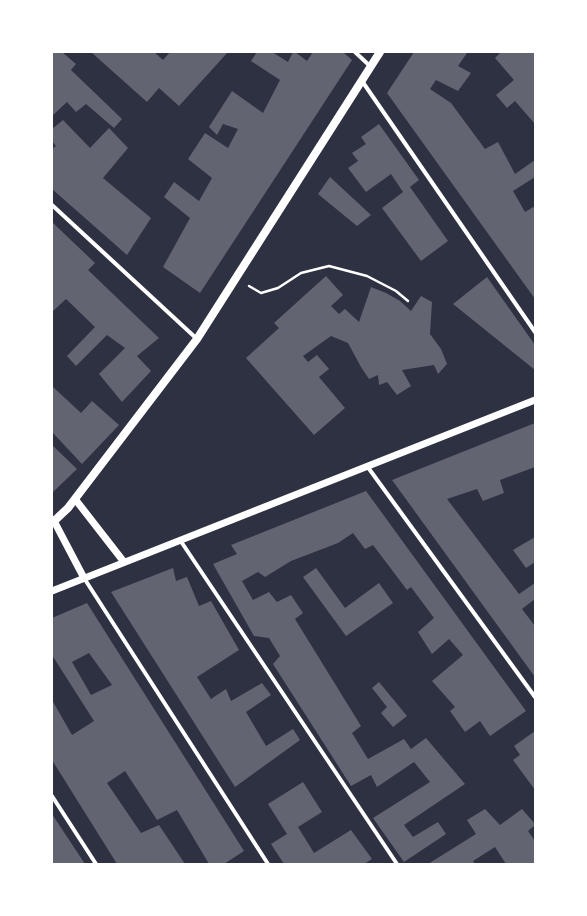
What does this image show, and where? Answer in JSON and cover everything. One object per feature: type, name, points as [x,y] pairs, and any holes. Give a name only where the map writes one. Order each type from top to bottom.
[{"type":"main road","points":[[53,522],[68,508],[197,339],[380,52]]},
{"type":"street","points":[[354,52],[371,66]]},
{"type":"street","points":[[362,81],[535,332]]},
{"type":"street","points":[[52,205],[197,339]]},
{"type":"street","points":[[52,591],[535,400]]},
{"type":"street","points":[[367,466],[535,697]]},
{"type":"street","points":[[75,499],[124,562]]},
{"type":"street","points":[[53,522],[84,578],[268,864]]},
{"type":"street","points":[[180,540],[397,864]]},
{"type":"street","points":[[52,796],[96,864]]},
{"type":"path","points":[[237,278],[261,293],[278,288],[301,273],[329,266],[367,276],[396,291],[408,301]]},
{"type":"building","points":[[52,52],[62,52],[76,64],[71,70],[122,119],[114,128],[86,104],[76,112],[67,102],[52,116]]},
{"type":"building","points":[[91,52],[154,52],[163,60],[170,52],[228,52],[179,106],[159,88],[147,102]]},
{"type":"building","points":[[257,52],[272,52],[288,62],[293,52],[307,61],[313,52],[343,52],[352,60],[200,293],[163,267],[190,218],[164,197],[174,182],[199,201],[212,178],[188,159],[205,133],[228,148],[238,129],[223,124],[217,135],[209,127],[232,91],[263,113],[280,80],[251,61]]},
{"type":"building","points":[[414,52],[467,53],[458,66],[471,73],[458,91],[436,80],[430,89],[451,103],[485,149],[498,142],[515,174],[535,160],[535,177],[513,191],[525,212],[535,206],[535,299],[387,93]]},
{"type":"building","points":[[501,52],[535,52],[535,124],[515,101],[507,108],[496,95],[514,80],[495,58]]},
{"type":"building","points":[[63,120],[90,148],[109,128],[128,148],[103,178],[151,218],[127,255],[52,189],[52,149],[56,146],[52,141],[52,129]]},
{"type":"building","points":[[379,124],[419,180],[410,187],[448,241],[421,261],[382,208],[403,192],[391,174],[366,192],[348,168],[358,161],[352,153],[366,144],[361,137]]},
{"type":"building","points":[[330,177],[371,215],[357,226],[318,194]]},
{"type":"building","points":[[52,222],[95,263],[88,270],[159,338],[137,356],[151,371],[122,402],[99,374],[125,348],[107,335],[76,366],[67,356],[95,327],[66,299],[52,312]]},
{"type":"building","points":[[326,276],[343,295],[331,306],[339,314],[345,309],[359,322],[371,287],[400,301],[411,311],[421,296],[432,302],[430,334],[441,349],[447,364],[438,374],[434,365],[402,370],[411,386],[397,395],[387,382],[379,385],[378,375],[369,379],[348,343],[331,336],[303,356],[308,362],[317,355],[329,369],[319,377],[345,408],[314,435],[246,358],[279,328],[274,323]]},
{"type":"building","points":[[487,277],[535,345],[535,370],[453,304]]},
{"type":"building","points":[[52,386],[81,413],[92,401],[119,425],[82,464],[52,432]]},
{"type":"building","points":[[535,423],[535,467],[500,480],[504,493],[483,501],[477,489],[447,499],[519,594],[535,583],[535,599],[522,609],[535,626],[535,677],[392,480]]},
{"type":"building","points":[[52,445],[77,469],[52,493]]},
{"type":"building","points":[[366,491],[526,711],[490,736],[480,721],[465,732],[450,711],[455,707],[432,681],[463,655],[449,639],[432,654],[418,632],[434,618],[411,587],[407,590],[373,545],[365,549],[353,533],[338,543],[291,561],[265,577],[258,572],[242,581],[253,600],[269,592],[277,602],[291,595],[303,613],[295,619],[361,726],[352,733],[368,759],[404,739],[411,749],[426,738],[465,784],[404,825],[413,837],[438,822],[446,834],[404,862],[373,818],[430,782],[414,762],[377,787],[371,775],[351,786],[273,664],[280,656],[269,638],[254,636],[213,564],[237,554],[231,545]]},
{"type":"building","points":[[535,537],[535,562],[526,568],[513,550]]},
{"type":"building","points":[[173,568],[176,581],[187,577],[199,606],[211,601],[239,650],[197,677],[211,699],[226,689],[231,701],[262,683],[271,695],[246,712],[266,746],[293,729],[300,740],[235,787],[111,592]]},
{"type":"building","points":[[316,568],[345,608],[379,583],[393,603],[346,636],[303,577]]},
{"type":"building","points":[[87,603],[244,851],[224,864],[209,864],[177,810],[157,820],[125,771],[107,783],[141,833],[159,825],[185,864],[117,864],[52,760],[52,700],[72,735],[94,721],[52,655],[52,618]],"holes":[[[89,653],[112,685],[91,695],[72,662]]]},
{"type":"building","points":[[379,682],[407,716],[393,727],[381,713],[387,707],[372,688]]},
{"type":"building","points":[[535,731],[535,790],[513,760],[520,755],[514,746]]},
{"type":"building","points":[[303,782],[322,812],[298,827],[314,853],[351,830],[372,859],[364,864],[284,864],[271,844],[287,834],[268,804]]},
{"type":"building","points":[[485,809],[500,825],[522,809],[535,824],[528,831],[535,841],[535,864],[506,864],[495,847],[473,861],[475,864],[428,864],[476,834],[467,820]]},
{"type":"building","points":[[52,814],[85,864],[52,864]]}]
